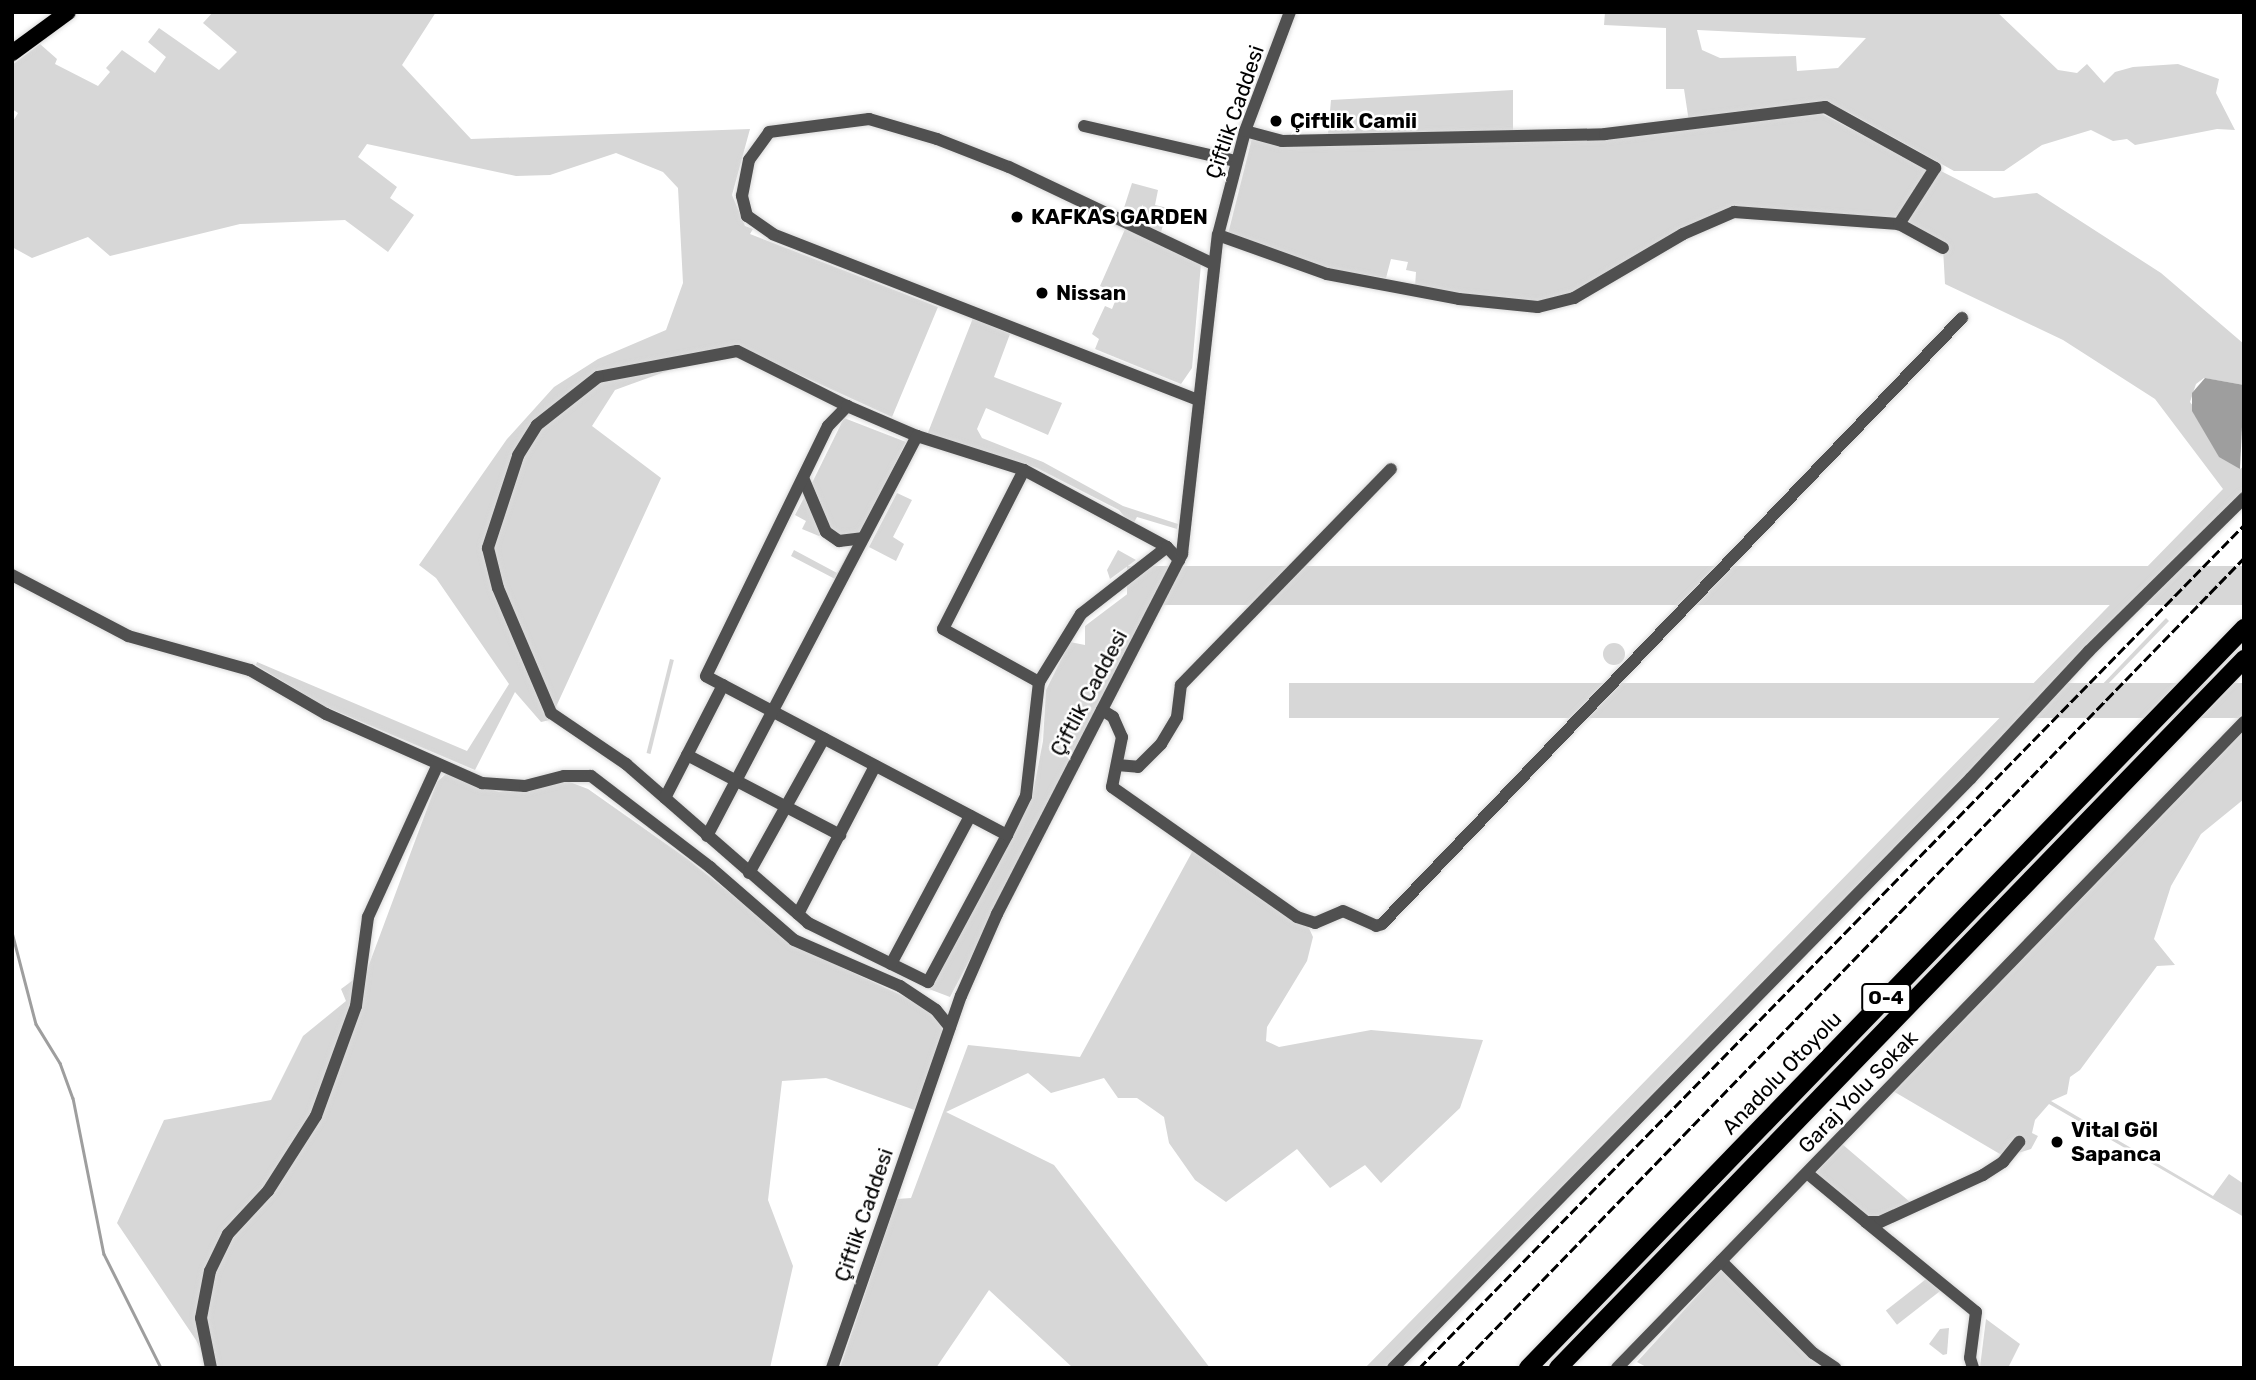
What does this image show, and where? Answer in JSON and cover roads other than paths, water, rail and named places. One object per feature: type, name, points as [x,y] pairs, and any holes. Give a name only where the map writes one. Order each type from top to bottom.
[{"type":"highway","name":"Anadolu Otoyolu","points":[[1528,1368],[2244,628]]},
{"type":"highway","name":"Anadolu Otoyolu","points":[[1558,1368],[2244,659]]},
{"type":"main road","points":[[12,53],[68,12]]},
{"type":"street","name":"Çiftlik Caddesi","points":[[832,1368],[950,1027],[997,914],[1179,560],[1218,234],[1245,131],[1290,12]]},
{"type":"street","points":[[1245,131],[1282,141],[1605,134],[1825,107],[1935,168],[1899,224]]},
{"type":"street","points":[[1198,400],[773,234],[743,210],[748,160],[769,132],[869,119],[892,123],[1009,167],[1213,264]]},
{"type":"street","points":[[1084,125],[1236,161]]},
{"type":"street","points":[[1218,234],[1327,274],[1459,299],[1538,307],[1574,299],[1683,234],[1734,212],[1899,224],[1943,248]]},
{"type":"street","points":[[1102,710],[1113,717],[1122,737],[1112,787],[1297,917],[1315,923],[1343,911],[1376,926],[1382,924],[1962,317]]},
{"type":"street","points":[[1167,547],[1082,614],[1039,682],[1026,796],[928,982],[798,914],[626,764],[551,713],[498,588],[488,548],[518,456],[537,425],[598,377],[737,351],[847,406],[917,436],[1024,470],[1167,547],[1179,560]]},
{"type":"street","points":[[847,406],[828,426],[804,480],[706,676],[1007,835]]},
{"type":"street","points":[[707,836],[917,436]]},
{"type":"street","points":[[1117,765],[1138,767],[1161,744],[1177,717],[1181,685],[1391,469]]},
{"type":"street","points":[[1024,470],[943,629],[1039,682]]},
{"type":"street","points":[[804,480],[832,538],[862,538]]},
{"type":"street","points":[[1393,1368],[1971,778],[2089,650],[2244,498]]},
{"type":"street","points":[[12,575],[128,636],[250,670],[326,714],[438,764],[501,787],[590,776],[710,866],[794,940],[900,986],[936,1010],[950,1027]]},
{"type":"street","points":[[665,798],[723,685]]},
{"type":"street","name":"Garaj Yolu Sokak","points":[[1617,1368],[2244,722]]},
{"type":"street","points":[[749,873],[824,738]]},
{"type":"street","points":[[687,755],[839,835]]},
{"type":"street","points":[[211,1368],[201,1318],[210,1271],[228,1234],[268,1191],[316,1116],[356,1006],[368,916],[438,764]]},
{"type":"street","points":[[798,914],[876,766]]},
{"type":"street","points":[[891,964],[970,816]]},
{"type":"street","points":[[1866,1222],[1880,1222],[1983,1175],[2003,1162],[2019,1142]]},
{"type":"street","points":[[1807,1173],[1976,1312],[1970,1358],[1973,1368]]},
{"type":"street","points":[[1721,1261],[1813,1353],[1835,1368]]},
{"type":"waterway","points":[[12,932],[36,1024],[60,1063],[73,1098],[104,1254],[161,1368]]},
{"type":"railway","points":[[1419,1368],[2244,525]]},
{"type":"railway","points":[[1457,1368],[2244,558]]},
{"type":"place","name":"Çiftlik Camii","points":[[1276,121]]},
{"type":"place","name":"KAFKAS GARDEN","points":[[1017,217]]},
{"type":"place","name":"Nissan","points":[[1042,293]]},
{"type":"place","name":"Vital Göl Sapanca","points":[[2057,1142]]}]
